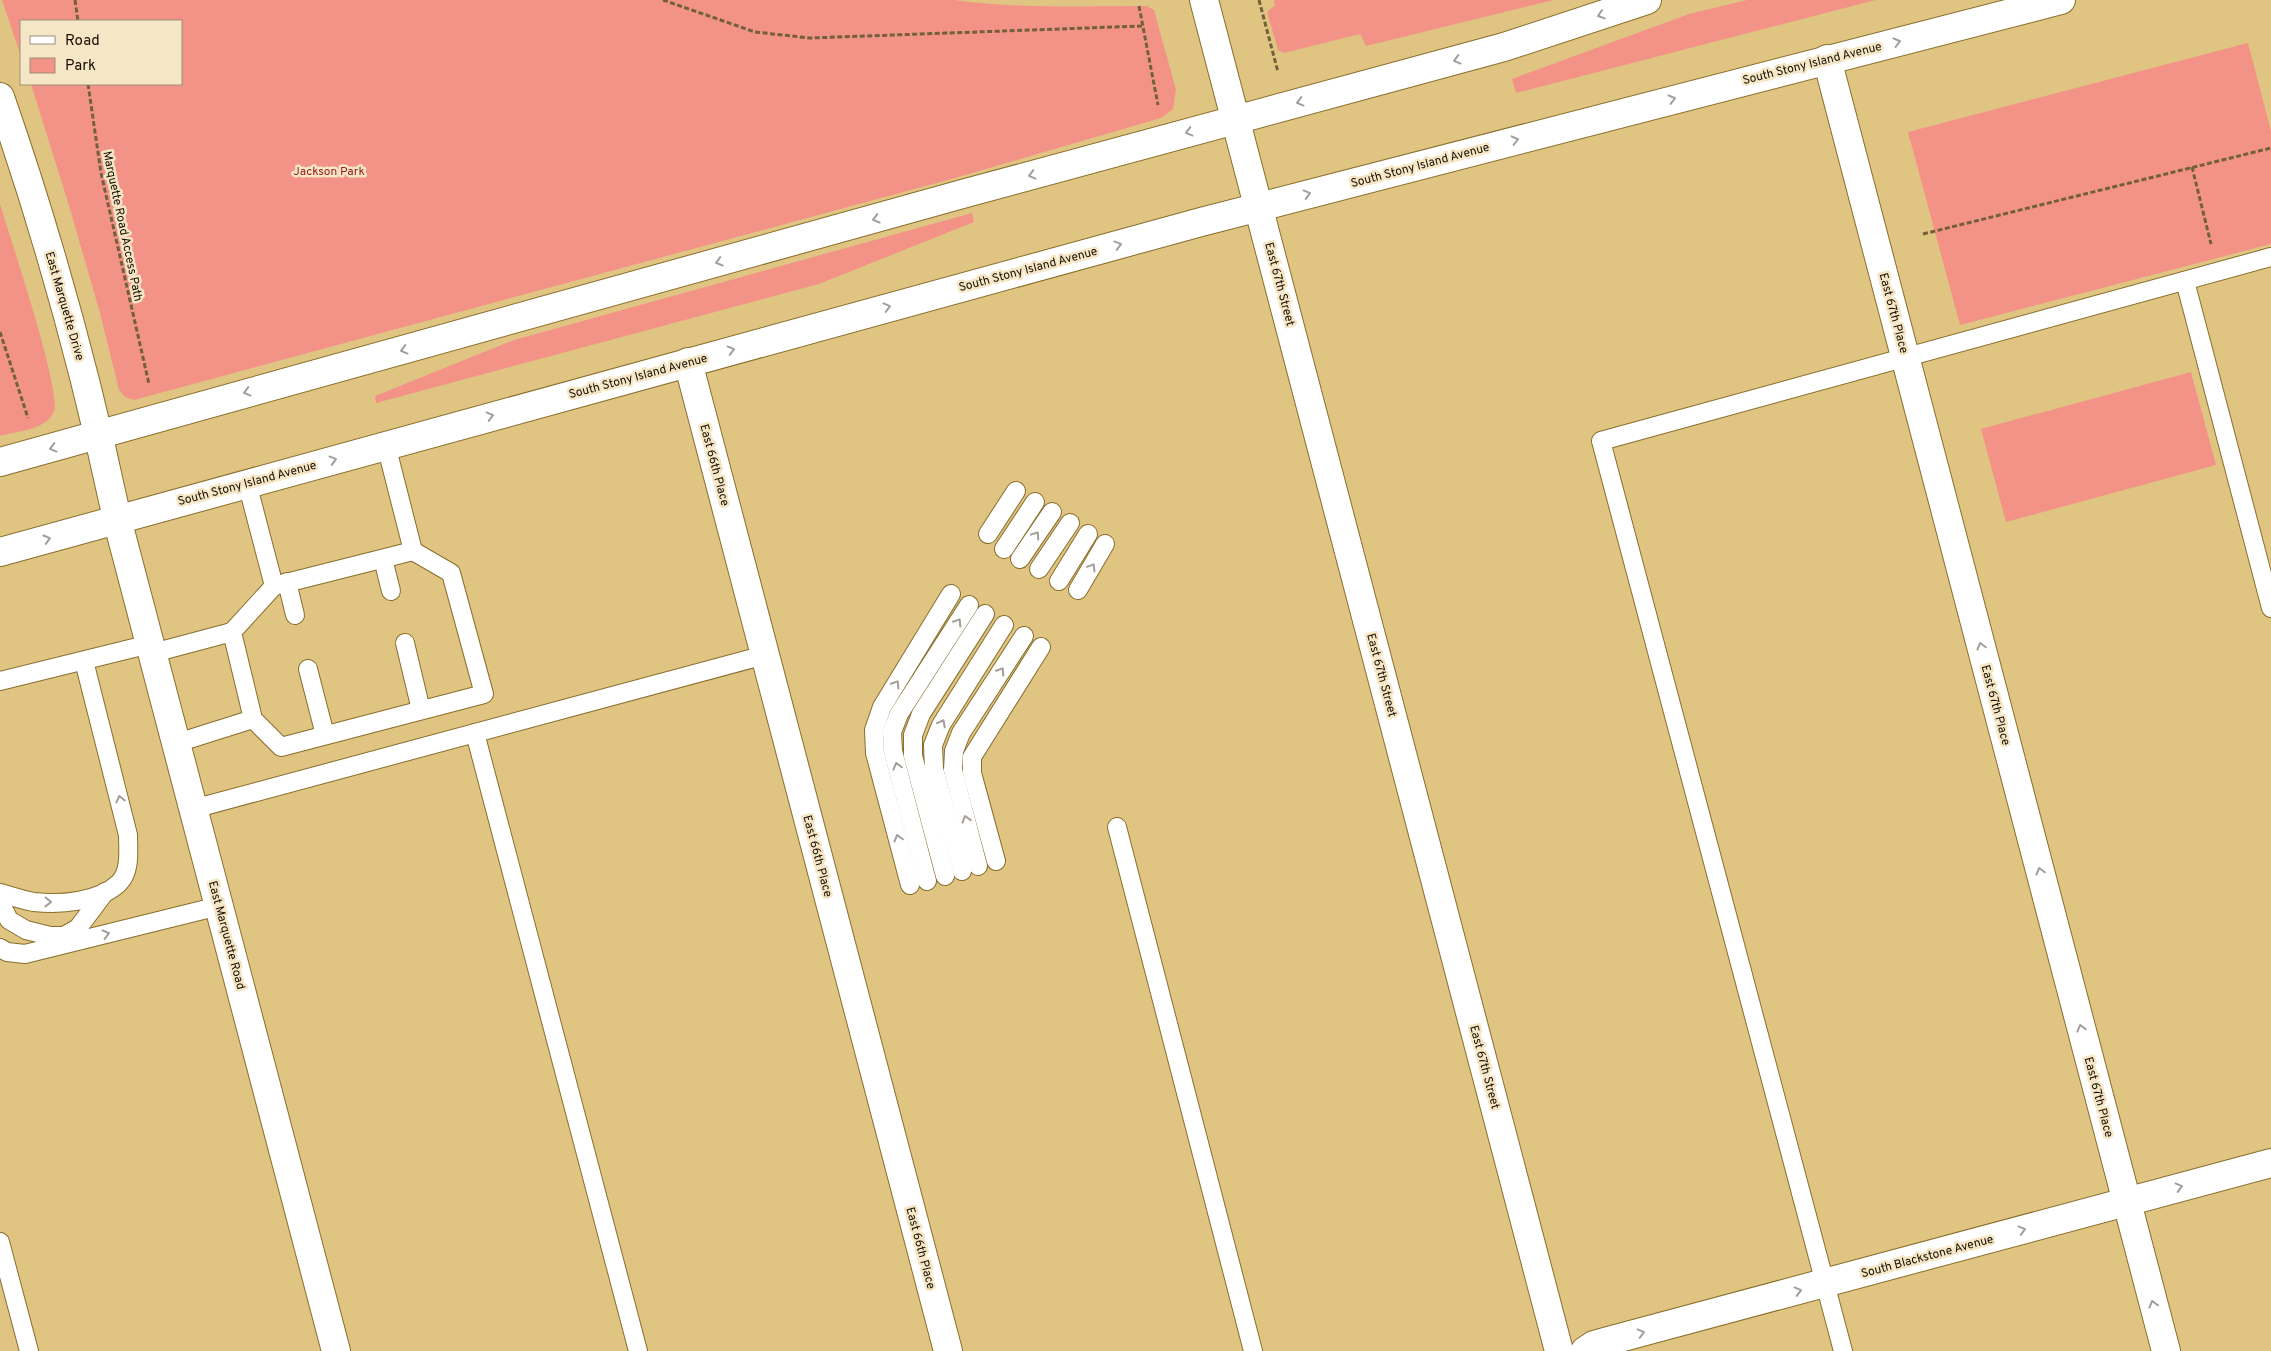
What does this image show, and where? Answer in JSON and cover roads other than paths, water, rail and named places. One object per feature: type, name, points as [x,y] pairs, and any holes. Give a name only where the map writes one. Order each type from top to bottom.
[{"type":"main road","name":"East 67th Street","points":[[1204,0],[1260,206],[1559,1351]]},
{"type":"main road","points":[[0,462],[100,436],[196,406],[451,338],[1504,47],[1647,0]]},
{"type":"main road","name":"South Stony Island Avenue","points":[[0,552],[1260,206],[2061,0]]},
{"type":"main road","name":"East 67th Place","points":[[1827,60],[2166,1351]]},
{"type":"main road","name":"East Marquette Drive","points":[[0,97],[31,188],[88,386],[117,519]]},
{"type":"main road","name":"East 66th Place","points":[[688,362],[948,1351]]},
{"type":"main road","name":"East Marquette Road","points":[[117,519],[336,1351]]},
{"type":"main road","name":"South Blackstone Avenue","points":[[1585,1351],[1594,1345],[2271,1163]]},
{"type":"lane","points":[[1842,1351],[1601,440],[2271,257]]},
{"type":"lane","points":[[2185,281],[2271,608]]},
{"type":"lane","points":[[232,632],[253,718],[281,747],[484,694],[451,574],[413,551],[386,445]]},
{"type":"lane","points":[[247,483],[280,584],[295,615]]},
{"type":"lane","points":[[988,534],[1016,491]]},
{"type":"lane","points":[[1004,549],[1035,502]]},
{"type":"lane","points":[[1020,559],[1052,512]]},
{"type":"lane","points":[[1039,569],[1070,523]]},
{"type":"lane","points":[[1059,581],[1088,534]]},
{"type":"lane","points":[[1078,590],[1106,544]]},
{"type":"lane","points":[[0,681],[84,660],[152,649],[232,632],[280,584],[413,551]]},
{"type":"lane","points":[[383,559],[391,591]]},
{"type":"lane","points":[[951,594],[882,706],[874,730],[875,753],[918,883],[893,751],[892,732],[899,714],[969,604]]},
{"type":"lane","points":[[945,876],[913,756],[913,734],[921,714],[985,614]]},
{"type":"lane","points":[[1004,625],[940,725],[932,746],[934,769],[970,868],[953,770],[954,751],[961,733],[1024,636]]},
{"type":"lane","points":[[405,642],[421,710]]},
{"type":"lane","points":[[996,861],[972,773],[972,757],[1041,646]]},
{"type":"lane","points":[[193,809],[765,655]]},
{"type":"lane","points":[[0,893],[32,902],[83,900],[105,892],[120,882],[128,862],[128,835],[112,765],[84,660]]},
{"type":"lane","points":[[308,669],[325,735]]},
{"type":"lane","points":[[177,742],[253,718]]},
{"type":"lane","points":[[475,733],[638,1351]]},
{"type":"lane","points":[[1116,828],[1254,1351]]},
{"type":"lane","points":[[0,902],[9,920],[26,930],[50,936],[64,936],[78,928],[105,892]]},
{"type":"lane","points":[[0,948],[7,952],[25,954],[219,906]]},
{"type":"lane","points":[[0,1242],[29,1351]]},
{"type":"park label","name":"Jackson Park","points":[[329,171]]}]
